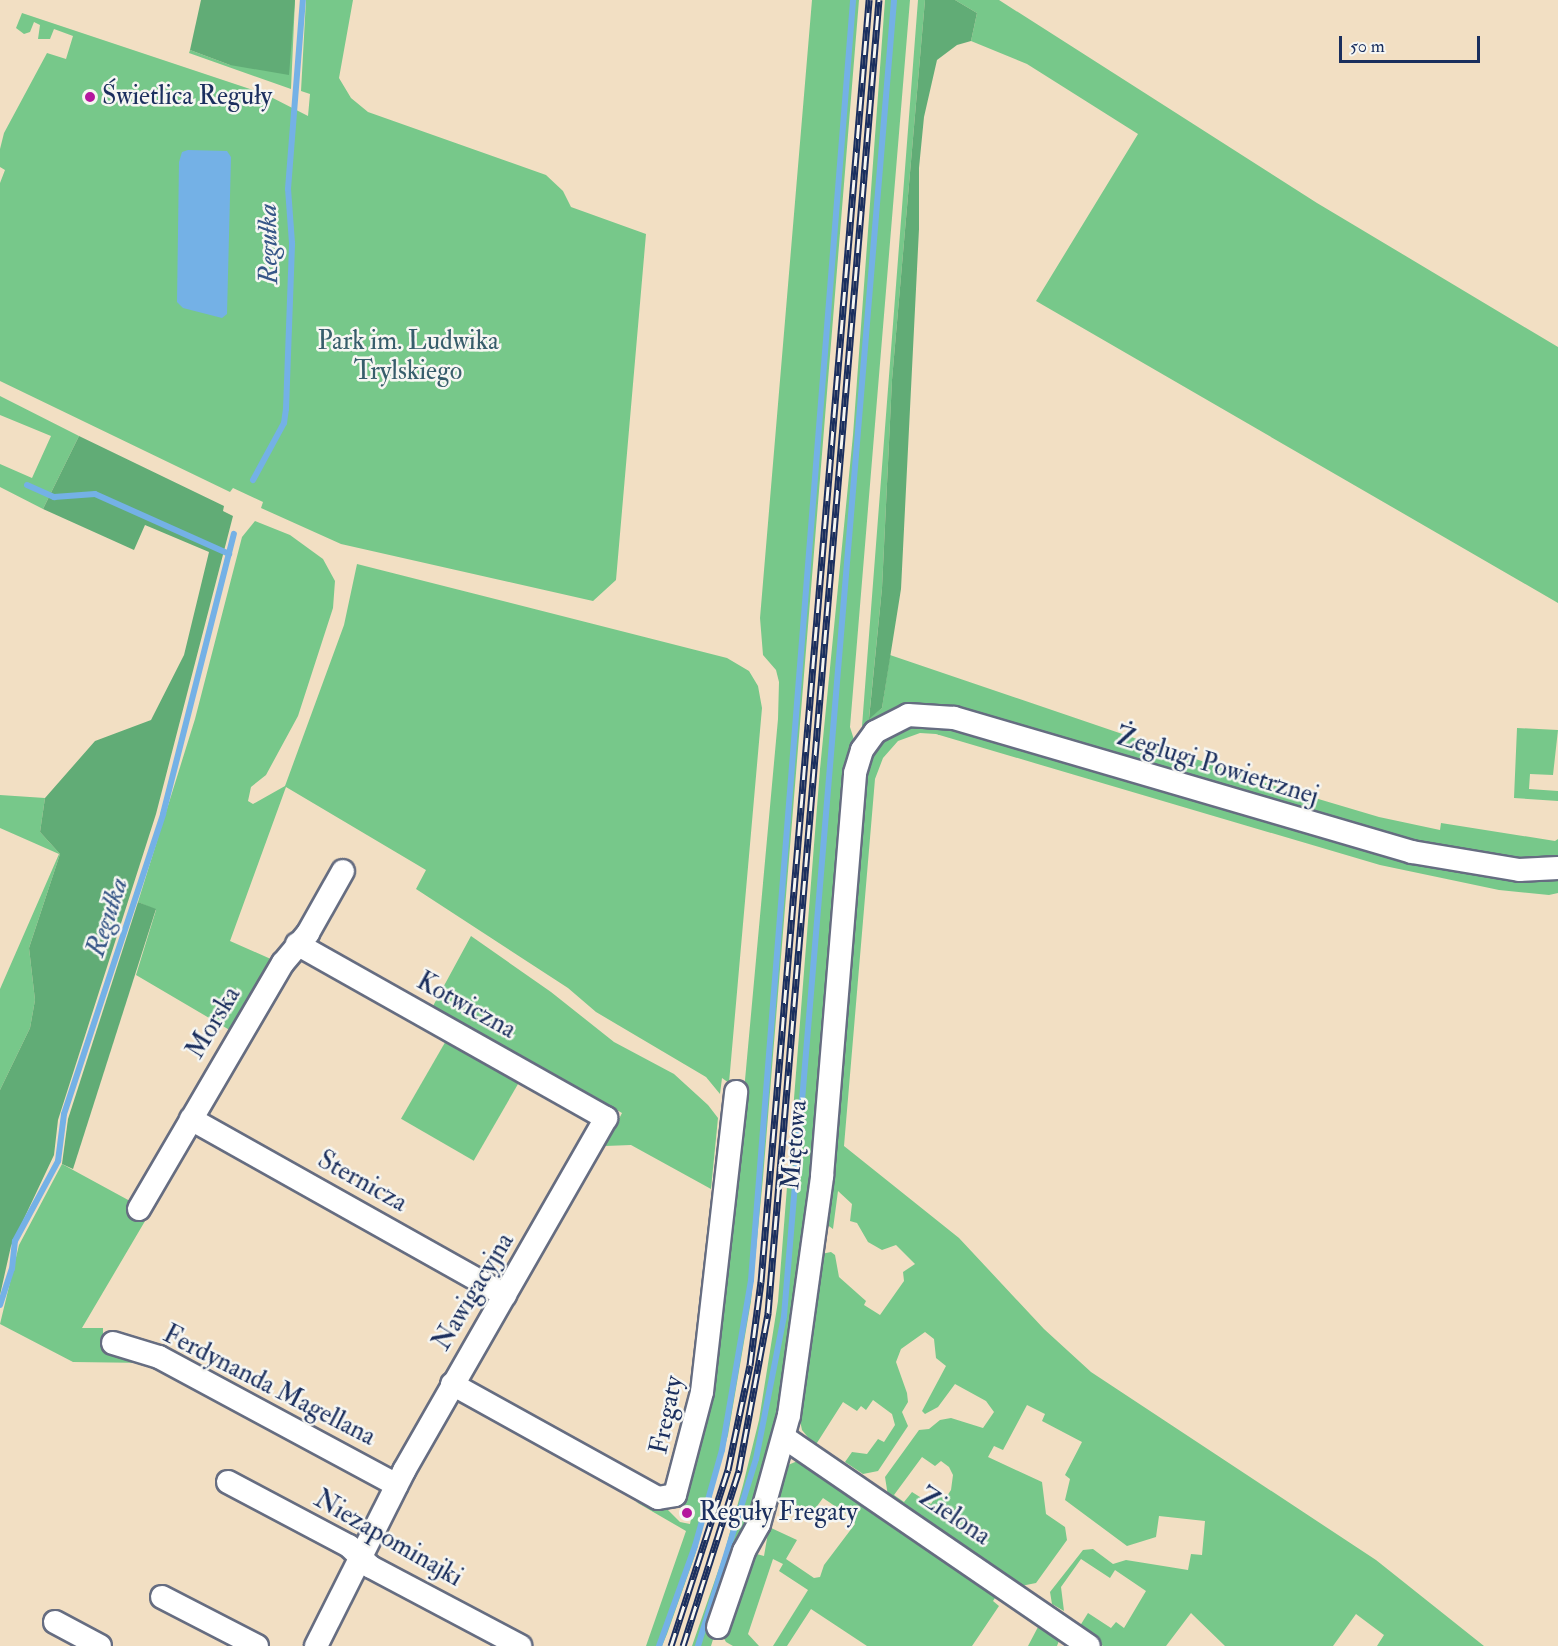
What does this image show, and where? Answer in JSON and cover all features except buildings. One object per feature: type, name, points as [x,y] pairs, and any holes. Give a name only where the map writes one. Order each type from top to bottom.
[{"type":"street","name":"Żeglugi Powietrznej","points":[[869,738],[883,725],[904,716],[954,718],[1402,850],[1519,870],[1558,868]]},
{"type":"street","name":"Miętowa","points":[[718,1627],[744,1551],[759,1524],[785,1438],[822,1176],[855,773],[869,738]]},
{"type":"street","name":"Morska","points":[[139,1209],[297,944],[308,933],[343,871]]},
{"type":"street","name":"Kotwiczna","points":[[297,944],[606,1118]]},
{"type":"street","name":"Fregaty","points":[[452,1384],[658,1498],[675,1495],[697,1423],[704,1382],[736,1092]]},
{"type":"street","name":"Nawigacyjna","points":[[315,1646],[452,1384],[606,1118]]},
{"type":"street","name":"Sternicza","points":[[191,1119],[505,1295]]},
{"type":"street","name":"Ferdynanda Magellana","points":[[113,1343],[159,1357],[395,1490]]},
{"type":"street","name":"Zielona","points":[[785,1438],[1089,1646]]},
{"type":"street","name":"Niezapominajki","points":[[228,1482],[349,1546],[371,1567],[520,1646]]},
{"type":"street","points":[[162,1597],[257,1646]]},
{"type":"street","points":[[55,1622],[100,1646]]},
{"type":"green space","points":[[201,0],[295,0],[289,75],[230,65],[190,50]]},
{"type":"green space","points":[[295,0],[291,89],[189,53],[190,50],[230,65]]},
{"type":"green space","name":"Park im. Ludwika Trylskiego","points":[[306,0],[353,0],[339,78],[351,98],[368,112],[546,175],[563,191],[571,207],[646,234],[616,580],[593,601],[341,544],[261,508],[263,502],[233,488],[230,492],[0,381],[0,183],[5,170],[0,167],[0,149],[4,133],[47,53],[66,59],[73,36],[54,29],[50,39],[38,39],[40,25],[34,22],[30,32],[24,34],[16,28],[22,13],[265,94],[308,116],[310,94],[301,91]]},
{"type":"green space","points":[[812,0],[859,0],[751,1301],[728,1435],[695,1555],[662,1646],[646,1646],[686,1531],[636,1502],[667,1509],[680,1522],[690,1524],[693,1509],[678,1504],[687,1495],[709,1405],[727,1277],[778,719],[779,682],[776,670],[763,655],[760,618]]},
{"type":"green space","points":[[885,0],[910,0],[850,727],[855,743],[810,1212],[773,1445],[711,1646],[692,1646],[724,1554],[743,1485],[759,1420],[778,1301],[820,769],[853,435]]},
{"type":"green space","points":[[918,0],[925,0],[892,380],[882,588],[869,718],[882,708],[890,655],[1278,787],[1379,817],[1440,830],[1441,823],[1555,841],[1558,839],[1558,860],[1543,863],[1429,849],[905,707],[892,710],[866,730],[862,726]]},
{"type":"green space","points":[[925,0],[955,0],[977,13],[971,41],[957,45],[937,60],[924,117],[919,168],[919,229],[901,589],[882,708],[869,719],[882,588],[892,380]]},
{"type":"green space","points":[[955,0],[999,0],[1317,203],[1558,347],[1558,603],[1036,301],[1138,134],[1027,64],[971,41],[977,13]]},
{"type":"green space","points":[[0,396],[79,436],[43,509],[0,487],[0,464],[32,478],[51,436],[0,415]]},
{"type":"green space","points":[[79,436],[224,506],[223,511],[233,516],[156,814],[58,1120],[54,1155],[11,1246],[0,1295],[0,1090],[30,1028],[35,1000],[29,948],[60,854],[40,832],[45,798],[95,741],[151,720],[184,655],[209,552],[145,525],[134,550],[43,509]]},
{"type":"green space","points":[[255,521],[290,535],[323,559],[335,581],[333,608],[298,716],[266,775],[251,787],[248,801],[253,804],[285,786],[344,625],[357,564],[727,658],[749,671],[758,686],[762,708],[729,1083],[722,1078],[720,1094],[706,1077],[596,1012],[568,988],[416,889],[426,870],[286,787],[230,941],[273,960],[233,1032],[136,975],[156,910],[138,902],[195,719],[242,537]]},
{"type":"green space","points":[[939,724],[1558,876],[1558,893],[1549,895],[1499,890],[1380,865],[936,734],[920,733],[898,741],[883,758],[875,779],[844,1146],[959,1238],[1044,1329],[1091,1372],[1376,1560],[1484,1646],[1377,1646],[1384,1635],[1356,1614],[1333,1646],[1225,1646],[1191,1613],[1166,1646],[1103,1646],[1078,1629],[1088,1613],[1111,1628],[1116,1622],[1124,1628],[1146,1591],[1115,1570],[1110,1578],[1081,1559],[1061,1587],[1064,1611],[1052,1604],[1050,1592],[1083,1550],[1093,1549],[1113,1564],[1126,1560],[1188,1570],[1191,1554],[1202,1555],[1205,1521],[1159,1516],[1156,1537],[1127,1546],[1065,1500],[1070,1479],[1065,1475],[1082,1442],[1042,1421],[1045,1414],[1027,1405],[1003,1450],[994,1446],[988,1457],[1042,1482],[1046,1514],[1065,1527],[1067,1540],[1036,1583],[1021,1586],[888,1496],[885,1477],[919,1430],[929,1429],[940,1420],[951,1418],[983,1428],[994,1412],[986,1401],[955,1384],[938,1407],[925,1414],[922,1411],[946,1366],[936,1358],[934,1339],[925,1332],[901,1349],[896,1362],[907,1393],[908,1402],[902,1412],[908,1426],[878,1471],[863,1474],[845,1462],[852,1452],[867,1454],[878,1439],[884,1442],[895,1425],[892,1414],[873,1400],[866,1410],[861,1406],[857,1411],[843,1402],[815,1446],[802,1430],[799,1416],[821,1254],[831,1252],[835,1255],[839,1277],[866,1301],[864,1305],[880,1315],[904,1281],[903,1272],[915,1264],[896,1245],[882,1250],[868,1242],[857,1223],[850,1221],[852,1204],[838,1191],[833,1229],[826,1224],[864,772],[878,744],[901,727]],"holes":[[[922,1457],[935,1466],[941,1461],[949,1467],[953,1475],[951,1490],[945,1499],[937,1494],[931,1504],[912,1492],[904,1502],[894,1495]]]},
{"type":"green space","points":[[1517,728],[1558,730],[1553,775],[1530,774],[1529,789],[1558,791],[1558,801],[1514,798]]},
{"type":"green space","points":[[0,795],[45,798],[40,832],[60,854],[29,948],[35,1000],[30,1028],[0,1090],[0,989],[59,854],[0,828]]},
{"type":"green space","points":[[138,902],[156,909],[73,1169],[62,1164],[68,1119]]},
{"type":"green space","points":[[471,936],[551,992],[614,1042],[674,1074],[708,1105],[718,1118],[711,1189],[631,1145],[605,1146],[622,1113],[433,1006]]},
{"type":"green space","points":[[447,1039],[520,1081],[474,1161],[401,1119]]},
{"type":"green space","points":[[62,1164],[130,1201],[148,1216],[82,1328],[103,1328],[103,1350],[150,1363],[73,1362],[0,1324],[19,1245]]},
{"type":"green space","points":[[800,1460],[1005,1597],[1002,1601],[995,1598],[993,1601],[999,1606],[972,1646],[867,1646],[811,1609],[787,1646],[773,1646],[808,1590],[779,1571],[783,1564],[773,1559],[748,1634],[759,1646],[733,1646],[726,1642],[722,1635],[753,1553],[764,1556],[769,1527],[797,1540],[786,1559],[814,1578],[820,1577],[824,1565],[855,1524],[851,1517],[823,1498],[812,1513],[778,1497],[788,1465]]},
{"type":"green space","points":[[1025,1609],[1061,1635],[1057,1646],[1028,1646],[1038,1627],[1021,1615]]},
{"type":"water","points":[[188,150],[227,151],[231,157],[227,314],[222,318],[183,308],[177,302],[179,162],[182,152]]},
{"type":"waterway","name":"Regułka","points":[[253,480],[284,423],[286,409],[292,243],[288,189],[303,0]]},
{"type":"waterway","points":[[659,1646],[695,1546],[722,1450],[751,1280],[853,0]]},
{"type":"waterway","points":[[698,1646],[756,1459],[784,1316],[894,0]]},
{"type":"waterway","points":[[27,485],[54,497],[95,494],[229,554]]},
{"type":"waterway","name":"Regułka","points":[[0,1305],[12,1269],[15,1241],[58,1161],[64,1114],[163,814],[234,534]]},
{"type":"railway","points":[[671,1646],[728,1470],[750,1365],[761,1282],[869,0]]},
{"type":"railway","points":[[683,1646],[739,1470],[768,1313],[879,0]]},
{"type":"place","name":"Świetlica Reguły","points":[[90,97]]},
{"type":"place","name":"Reguły Fregaty","points":[[687,1513]]}]
